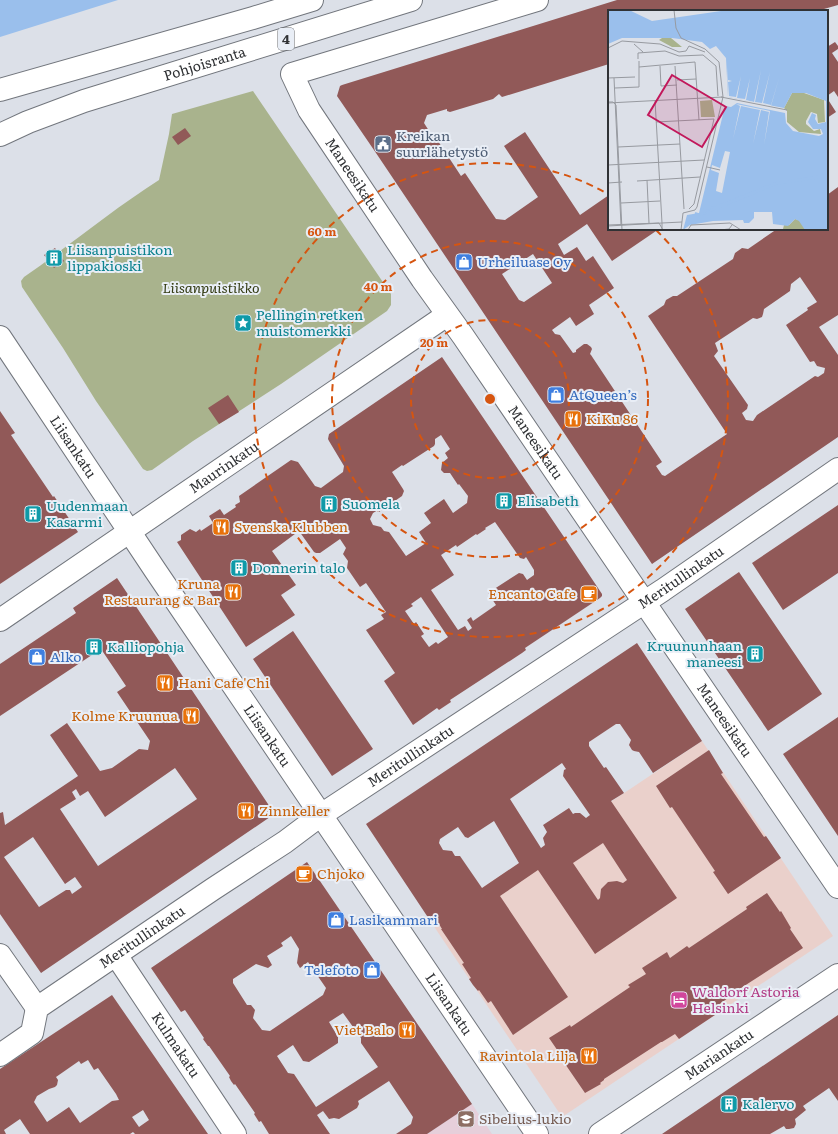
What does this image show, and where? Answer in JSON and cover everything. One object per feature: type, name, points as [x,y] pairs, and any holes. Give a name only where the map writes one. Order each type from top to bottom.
[{"type":"street","name":"4","points":[[0,90],[312,0]]},
{"type":"street","name":"Pohjoisranta","points":[[0,135],[28,122],[84,101],[411,0]]},
{"type":"street","name":"Maneesikatu","points":[[538,0],[292,74],[309,110],[422,279],[463,336],[838,887]]},
{"type":"street","name":"Maurinkatu","points":[[0,620],[447,315]]},
{"type":"street","name":"Liisankatu","points":[[0,337],[129,531],[537,1134]]},
{"type":"street","name":"Meritullinkatu","points":[[37,1008],[285,842],[321,815],[644,602],[838,469]]},
{"type":"street","points":[[0,955],[37,1008],[32,1033],[0,1056]]},
{"type":"street","name":"Kulmakatu","points":[[116,955],[235,1134]]},
{"type":"street","name":"Mariankatu","points":[[600,1134],[838,975]]},
{"type":"shaded area","points":[[702,741],[833,936],[562,1117],[431,922]]},
{"type":"shaded area","name":"Sibelius-lukio","points":[[472,1104],[492,1134],[427,1134]]},
{"type":"green space","name":"Liisanpuistikko","points":[[253,91],[391,294],[391,305],[387,311],[281,384],[193,441],[152,470],[147,471],[143,469],[96,401],[22,287],[21,281],[24,277],[107,216],[159,180],[172,114]]},
{"type":"water","points":[[0,0],[118,0],[0,37]]},
{"type":"building","points":[[617,0],[838,0],[838,5],[820,10],[608,10],[608,64],[502,97],[499,94],[493,99],[450,112],[447,111],[447,109],[427,115],[424,123],[431,134],[434,135],[461,176],[465,173],[496,219],[505,220],[538,197],[504,146],[525,132],[580,215],[608,196],[608,230],[658,230],[612,261],[587,224],[558,244],[564,255],[577,247],[586,261],[593,256],[614,288],[589,305],[594,314],[576,326],[570,317],[552,330],[555,334],[560,335],[573,353],[584,344],[591,347],[592,349],[590,354],[662,462],[656,466],[662,475],[665,476],[727,434],[648,316],[664,305],[666,300],[673,296],[677,296],[733,259],[735,253],[742,248],[748,249],[776,230],[828,230],[828,194],[838,187],[838,315],[819,327],[838,355],[838,437],[652,564],[337,96],[340,86]],"holes":[[[533,254],[552,283],[524,302],[519,300],[502,274]],[[800,277],[817,302],[786,325],[810,362],[814,361],[817,366],[825,368],[824,373],[818,377],[815,376],[757,415],[753,421],[746,420],[742,413],[747,409],[748,405],[714,356],[718,351],[715,343],[753,318],[757,319],[762,317],[764,309],[790,291],[791,284]]]},
{"type":"building","points":[[835,42],[838,46],[838,49],[832,53],[838,62],[838,97],[834,91],[828,95],[828,46]]},
{"type":"building","points":[[828,100],[836,112],[828,117]]},
{"type":"building","points":[[185,128],[191,136],[178,145],[172,137]]},
{"type":"building","name":"Liisanpuistikon lippakioski","points":[[55,248],[64,261],[54,268],[44,255]]},
{"type":"building","points":[[442,357],[564,537],[602,596],[525,648],[526,650],[522,653],[450,700],[451,702],[439,710],[437,708],[413,725],[384,681],[395,673],[366,630],[384,619],[381,615],[386,612],[366,583],[360,587],[347,568],[348,561],[343,554],[346,548],[340,539],[320,553],[316,553],[299,531],[272,551],[296,585],[281,595],[295,615],[246,647],[177,542],[181,540],[181,535],[190,529],[196,532],[200,529],[201,531],[213,523],[209,516],[220,509],[224,515],[236,507],[235,505],[240,502],[239,496],[291,460],[298,462],[315,486],[321,488],[343,472],[344,466],[328,439],[329,434]],"holes":[[[441,435],[450,449],[445,453],[448,458],[442,463],[441,470],[444,473],[450,473],[458,485],[459,484],[468,496],[467,503],[453,513],[444,499],[424,513],[431,523],[419,532],[426,543],[406,556],[389,532],[384,531],[381,527],[373,525],[370,519],[373,513],[378,510],[379,512],[402,496],[404,491],[392,472],[434,446],[435,439]],[[495,522],[520,558],[524,559],[526,557],[534,570],[534,575],[527,580],[523,574],[519,573],[488,593],[496,605],[473,621],[471,617],[467,620],[472,628],[468,631],[465,626],[458,630],[431,590],[454,575],[441,555],[456,545],[457,547],[476,534],[477,535],[486,529],[485,528]],[[421,597],[448,637],[438,644],[436,642],[429,647],[421,636],[424,634],[416,622],[414,624],[405,611],[413,606],[411,604]]]},
{"type":"building","points":[[228,395],[239,412],[219,424],[208,408]]},
{"type":"building","name":"Uudenmaan Kasarmi","points":[[0,411],[15,433],[11,435],[78,532],[0,584]]},
{"type":"building","points":[[838,505],[838,573],[783,610],[752,563]]},
{"type":"building","name":"Kruununhaan maneesi","points":[[739,572],[822,694],[768,731],[685,609]]},
{"type":"building","points":[[117,578],[272,810],[270,817],[41,973],[0,914],[0,813],[3,812],[5,825],[78,776],[50,735],[67,723],[100,771],[112,768],[139,749],[148,750],[150,741],[117,692],[126,686],[101,649],[0,716],[0,664],[76,613],[73,608]],"holes":[[[175,768],[197,799],[98,866],[60,809],[76,799],[72,792],[76,789],[80,796],[88,791],[105,817]],[[33,837],[65,884],[75,877],[82,887],[72,894],[70,890],[66,890],[39,907],[4,857]]]},
{"type":"building","points":[[293,631],[373,749],[332,776],[253,659]]},
{"type":"building","points":[[637,643],[702,741],[653,773],[639,752],[632,750],[629,745],[631,740],[620,724],[616,724],[589,742],[589,746],[604,768],[606,767],[624,793],[611,801],[677,898],[595,954],[538,870],[500,896],[568,997],[513,1035],[491,1001],[488,1003],[479,990],[478,991],[473,985],[469,979],[471,978],[462,964],[464,963],[436,919],[431,922],[366,824]],"holes":[[[562,763],[566,769],[564,770],[563,776],[590,815],[586,818],[580,813],[573,814],[569,808],[543,825],[547,832],[543,838],[545,845],[541,848],[510,799]],[[494,821],[519,863],[482,888],[460,856],[455,856],[452,851],[443,850],[439,843],[440,839],[458,827],[465,837],[468,838]],[[603,843],[627,880],[623,883],[617,881],[608,882],[601,889],[600,898],[598,900],[573,863]]]},
{"type":"building","points":[[838,717],[838,836],[783,754]]},
{"type":"building","points":[[709,750],[723,773],[721,774],[764,837],[766,836],[781,858],[728,894],[713,872],[715,871],[656,786]]},
{"type":"building","points":[[307,862],[472,1104],[427,1134],[396,1134],[411,1124],[413,1117],[389,1081],[358,1101],[359,1104],[357,1108],[339,1119],[329,1119],[323,1111],[317,1115],[330,1134],[269,1134],[261,1121],[259,1122],[254,1114],[255,1113],[235,1084],[234,1085],[231,1081],[230,1076],[203,1039],[204,1038],[185,1010],[181,1012],[151,968]],"holes":[[[291,936],[299,949],[297,963],[300,968],[308,962],[326,988],[323,995],[270,1031],[262,1030],[253,1018],[255,1010],[251,1005],[247,1005],[233,983],[233,979],[256,964],[268,968],[272,965],[267,956],[283,946],[281,943]],[[343,1013],[361,1038],[361,1043],[378,1067],[316,1107],[294,1074],[288,1073],[277,1056],[293,1045],[303,1061],[309,1062],[338,1043],[338,1037],[329,1022]]]},
{"type":"building","points":[[767,893],[780,912],[781,911],[791,928],[790,929],[803,948],[727,997],[728,998],[714,1008],[718,1013],[679,1039],[675,1034],[661,1042],[604,1079],[600,1083],[601,1084],[585,1093],[549,1038],[570,1025],[571,1027],[630,987],[628,985],[646,974],[642,968],[667,952],[670,958],[687,946],[689,948],[747,909],[746,907]]},
{"type":"building","points":[[112,995],[208,1134],[135,1134],[133,1132],[130,1134],[30,1134],[20,1119],[4,1130],[6,1134],[0,1134],[0,1069]],"holes":[[[88,1060],[94,1070],[98,1068],[119,1100],[112,1101],[80,1123],[69,1107],[47,1122],[34,1102],[37,1096],[55,1087],[58,1080],[56,1077],[79,1061],[81,1064]],[[143,1110],[149,1120],[139,1127],[132,1117]]]},
{"type":"building","points":[[838,1015],[838,1101],[829,1088],[803,1106],[806,1110],[795,1119],[796,1124],[794,1128],[786,1129],[784,1126],[770,1134],[662,1134]]},
{"type":"place","name":"Kreikan suurlähetystö","points":[[383,144]]},
{"type":"place","name":"Liisanpuistikon lippakioski","points":[[54,258]]},
{"type":"place","name":"Urheiluase Oy","points":[[464,262]]},
{"type":"place","name":"Pellingin retken muistomerkki","points":[[243,323]]},
{"type":"place","name":"AtQueen’s","points":[[556,395]]},
{"type":"place","name":"KiKu 86","points":[[573,419]]},
{"type":"place","name":"Elisabeth","points":[[504,501]]},
{"type":"place","name":"Suomela","points":[[329,504]]},
{"type":"place","name":"Uudenmaan Kasarmi","points":[[33,514]]},
{"type":"place","name":"Svenska Klubben","points":[[221,527]]},
{"type":"place","name":"Donnerin talo","points":[[239,568]]},
{"type":"place","name":"Kruna Restaurang & Bar","points":[[233,592]]},
{"type":"place","name":"Encanto Cafe","points":[[589,594]]},
{"type":"place","name":"Kalliopohja","points":[[94,647]]},
{"type":"place","name":"Kruununhaan maneesi","points":[[755,654]]},
{"type":"place","name":"Alko","points":[[37,657]]},
{"type":"place","name":"Hani Cafe'Chi","points":[[165,683]]},
{"type":"place","name":"Kolme Kruunua","points":[[191,716]]},
{"type":"place","name":"Zinnkeller","points":[[246,811]]},
{"type":"place","name":"Chjoko","points":[[304,874]]},
{"type":"place","name":"Lasikammari","points":[[336,920]]},
{"type":"place","name":"Telefoto","points":[[372,970]]},
{"type":"place","name":"Waldorf Astoria Helsinki","points":[[679,1000]]},
{"type":"place","name":"Viet Balo","points":[[407,1030]]},
{"type":"place","name":"Ravintola Lilja","points":[[589,1056]]},
{"type":"place","name":"Kalervo","points":[[729,1104]]},
{"type":"place","name":"Sibelius-lukio","points":[[466,1119]]}]
